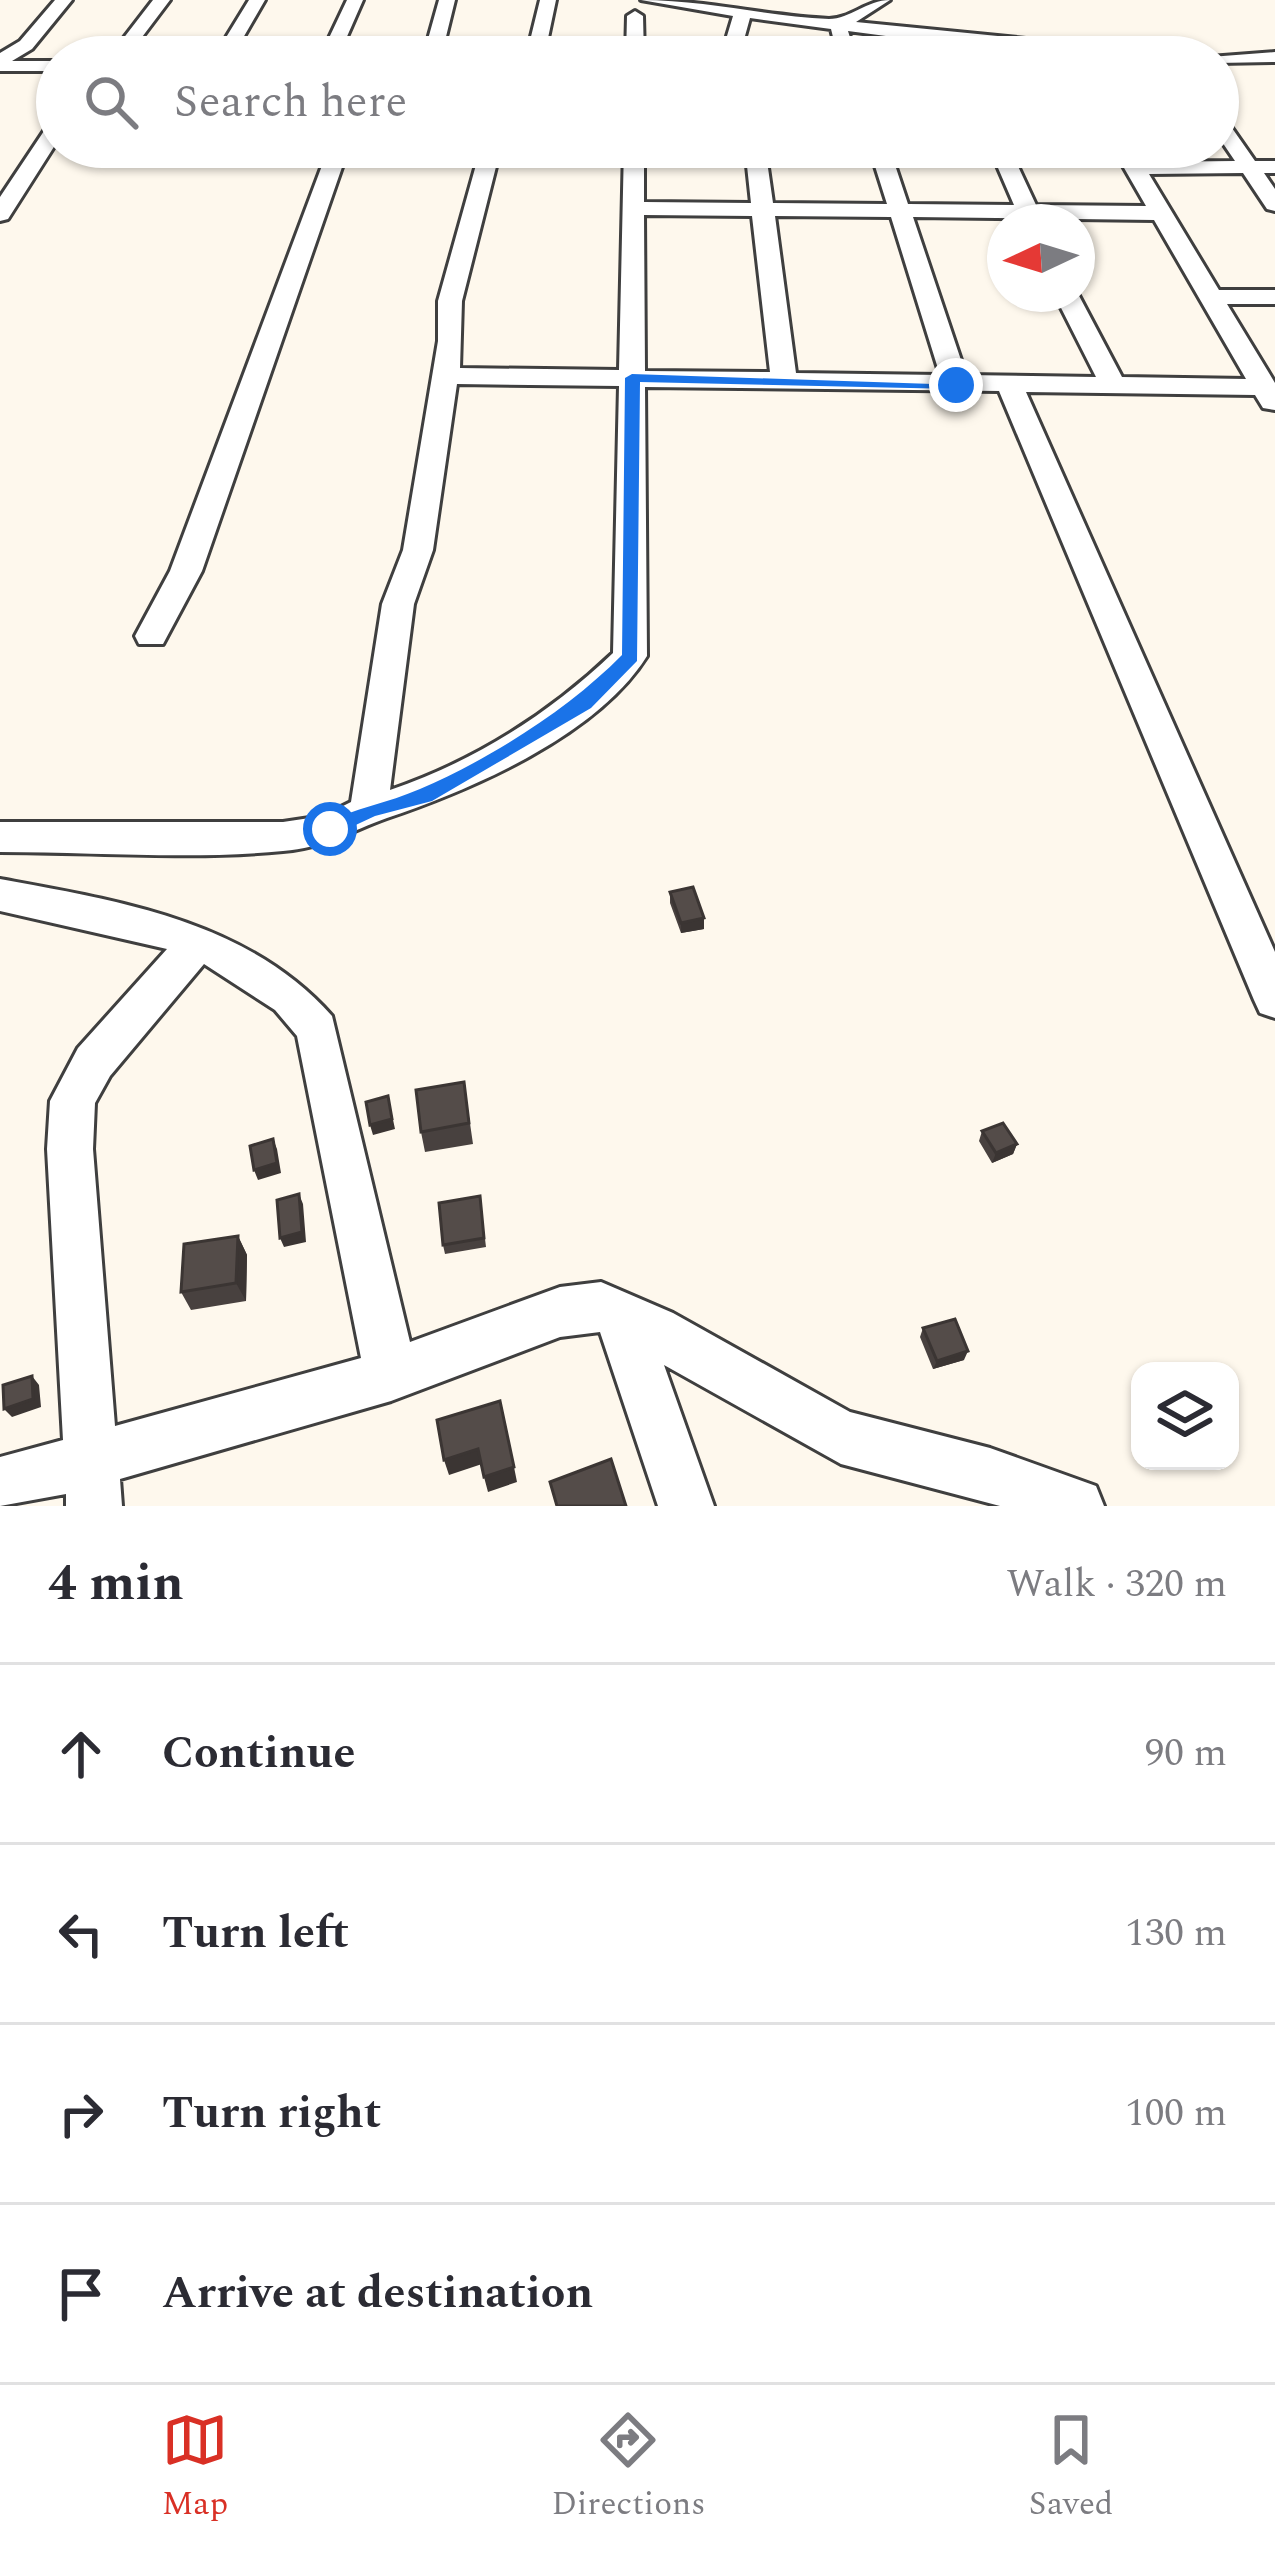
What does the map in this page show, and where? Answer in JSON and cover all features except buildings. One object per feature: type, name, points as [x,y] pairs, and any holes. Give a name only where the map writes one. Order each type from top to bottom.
[{"type":"street","points":[[0,63],[26,45],[64,0]]},
{"type":"street","points":[[134,36],[162,0]]},
{"type":"street","points":[[236,36],[257,0]]},
{"type":"street","points":[[339,36],[355,0]]},
{"type":"street","points":[[438,36],[447,0]]},
{"type":"street","points":[[540,36],[548,0]]},
{"type":"street","points":[[649,0],[913,36]]},
{"type":"street","points":[[838,25],[882,0]]},
{"type":"street","points":[[736,36],[742,12]]},
{"type":"street","points":[[635,16],[635,36]]},
{"type":"street","points":[[838,25],[841,36]]},
{"type":"street","points":[[1239,59],[1272,60]]},
{"type":"street","points":[[0,63],[36,65]]},
{"type":"street","points":[[1239,151],[1275,204]]},
{"type":"street","points":[[0,214],[36,158]]},
{"type":"street","points":[[1239,165],[1275,167]]},
{"type":"street","points":[[151,636],[186,571],[331,168]]},
{"type":"street","points":[[369,810],[394,625],[418,550],[442,376],[452,341],[450,301],[485,168]]},
{"type":"street","points":[[0,837],[283,837],[330,829],[369,810],[424,796],[585,704],[631,656],[634,168]]},
{"type":"street","points":[[758,168],[784,382]]},
{"type":"street","points":[[886,168],[956,385]]},
{"type":"street","points":[[1008,168],[1024,204]]},
{"type":"street","points":[[1135,168],[1270,397]]},
{"type":"street","points":[[634,208],[987,215]]},
{"type":"street","points":[[1095,215],[1162,213]]},
{"type":"street","points":[[1211,297],[1275,297]]},
{"type":"street","points":[[1075,312],[1115,388]]},
{"type":"street","points":[[442,376],[1115,388],[1270,397]]},
{"type":"street","points":[[1010,386],[1275,1000]]},
{"type":"street","points":[[0,895],[125,919],[248,966],[295,996],[317,1029],[391,1375]]},
{"type":"street","points":[[93,1483],[70,1149],[73,1101],[94,1062],[195,946]]},
{"type":"street","points":[[0,1484],[93,1483],[560,1312],[601,1307],[621,1312],[841,1437],[990,1475],[1076,1506]]},
{"type":"street","points":[[621,1312],[686,1506]]},
{"type":"route","points":[[330,829],[369,810],[424,796],[585,704],[631,656],[632,378],[956,385]]}]
